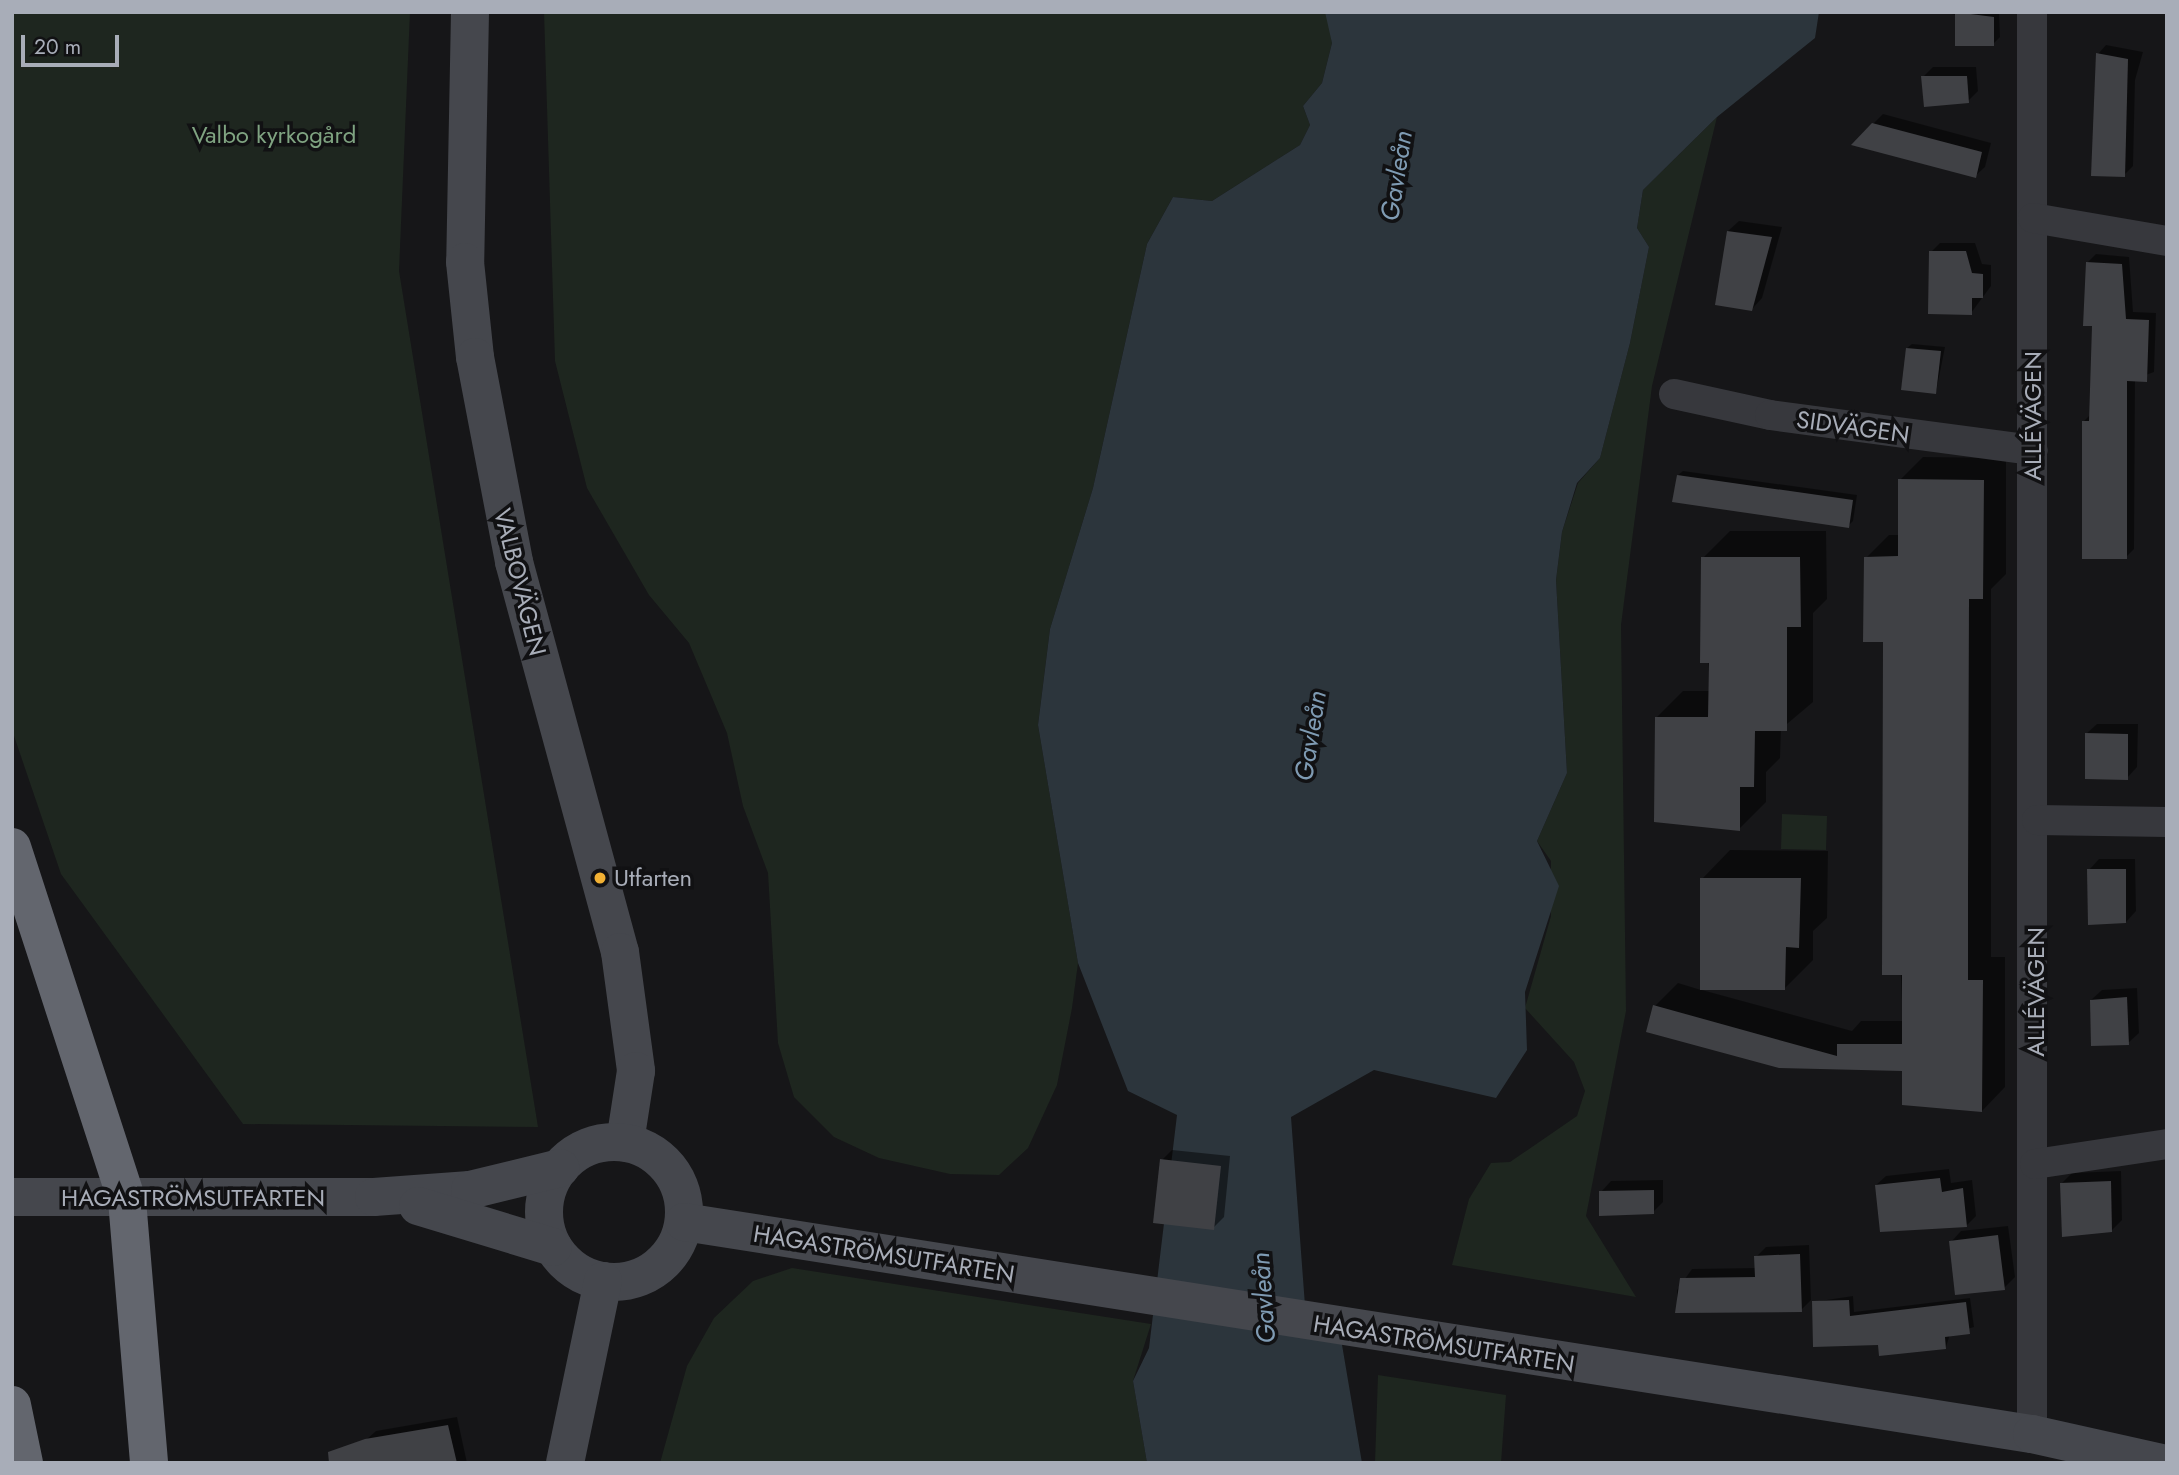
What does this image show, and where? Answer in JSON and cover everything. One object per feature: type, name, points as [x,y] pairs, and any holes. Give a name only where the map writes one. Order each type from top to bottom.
[{"type":"highway","points":[[12,847],[127,1200],[149,1463]]},
{"type":"highway","points":[[12,1405],[24,1463]]},
{"type":"main road","name":"VALBOVÄGEN","points":[[470,12],[465,262],[475,357],[514,562],[620,951],[636,1071],[625,1142]]},
{"type":"main road","name":"HAGASTRÖMSUTFARTEN","points":[[20,1197],[127,1200],[374,1197],[470,1190],[560,1168],[580,1150],[625,1142]]},
{"type":"main road","points":[[565,1463],[603,1281],[646,1274],[677,1243],[684,1222],[676,1179],[664,1162],[625,1142]]},
{"type":"main road","points":[[553,1247],[544,1207],[560,1168]]},
{"type":"main road","name":"HAGASTRÖMSUTFARTEN","points":[[374,1197],[455,1213],[553,1247],[566,1263],[603,1281]]},
{"type":"main road","name":"HAGASTRÖMSUTFARTEN","points":[[684,1222],[1156,1296],[1377,1334],[2032,1434],[2161,1463]]},
{"type":"street","name":"ALLÉVÄGEN","points":[[2032,12],[2037,820],[2032,1434]]},
{"type":"street","points":[[2033,218],[2167,241]]},
{"type":"street","name":"SIDVÄGEN","points":[[1674,394],[1770,415],[2033,450]]},
{"type":"street","points":[[2037,820],[2167,822]]},
{"type":"street","points":[[2035,1164],[2167,1144]]},
{"type":"green space","name":"Valbo kyrkogård","points":[[12,12],[410,12],[399,271],[538,1127],[243,1124],[61,874],[12,730]]},
{"type":"green space","points":[[544,12],[1325,12],[1330,18],[1332,43],[1322,83],[1303,106],[1310,125],[1300,145],[1212,201],[1173,197],[1147,244],[1093,488],[1050,629],[1038,725],[1078,963],[1072,1008],[1057,1085],[1028,1148],[999,1175],[950,1174],[879,1158],[834,1137],[794,1097],[778,1043],[768,873],[743,806],[727,733],[689,643],[649,595],[587,488],[555,361]]},
{"type":"green space","points":[[1717,117],[1652,386],[1621,625],[1626,1011],[1586,1216],[1636,1297],[1452,1265],[1469,1199],[1491,1163],[1510,1162],[1577,1116],[1585,1091],[1574,1062],[1525,1008],[1551,916],[1551,861],[1537,841],[1567,773],[1556,580],[1562,532],[1578,483],[1600,458],[1630,343],[1649,247],[1637,228],[1643,190]]},
{"type":"green space","points":[[1782,814],[1827,816],[1826,850],[1781,849]]},
{"type":"green space","points":[[792,1268],[1151,1324],[1133,1381],[1147,1463],[660,1463],[687,1366],[714,1318],[753,1281]]},
{"type":"green space","points":[[1378,1375],[1506,1395],[1501,1463],[1375,1463]]},
{"type":"water","name":"Gavleån","points":[[1325,12],[1819,12],[1815,38],[1717,117],[1643,190],[1637,228],[1649,247],[1630,343],[1600,458],[1577,483],[1562,532],[1556,580],[1567,773],[1537,841],[1559,886],[1525,992],[1527,1050],[1496,1098],[1374,1070],[1291,1117],[1306,1319],[1339,1327],[1362,1463],[1147,1463],[1133,1381],[1149,1348],[1177,1115],[1128,1091],[1078,963],[1038,725],[1050,629],[1093,488],[1147,244],[1173,197],[1212,201],[1300,145],[1310,125],[1303,106],[1322,83],[1332,43]]},
{"type":"building","points":[[1955,12],[1994,17],[1994,46],[1955,46]]},
{"type":"building","points":[[2096,53],[2128,59],[2125,177],[2091,176]]},
{"type":"building","points":[[1921,76],[1967,76],[1969,103],[1924,107]]},
{"type":"building","points":[[1872,123],[1982,152],[1976,178],[1851,145]]},
{"type":"building","points":[[1727,231],[1772,237],[1752,311],[1715,305]]},
{"type":"building","points":[[1929,251],[1966,251],[1972,273],[1983,274],[1983,298],[1972,298],[1972,315],[1928,314]]},
{"type":"building","points":[[2086,262],[2122,264],[2126,319],[2149,320],[2147,382],[2127,381],[2127,559],[2082,559],[2082,421],[2089,421],[2092,326],[2083,326]]},
{"type":"building","points":[[1906,348],[1941,351],[1936,394],[1901,390]]},
{"type":"building","points":[[1677,475],[1853,500],[1849,528],[1672,502]]},
{"type":"building","points":[[1898,479],[1984,480],[1983,599],[1969,599],[1968,890],[1968,980],[1983,980],[1982,1112],[1902,1105],[1902,1071],[1779,1068],[1646,1032],[1653,1005],[1837,1056],[1837,1044],[1902,1044],[1902,975],[1882,975],[1883,642],[1863,642],[1864,557],[1898,556]]},
{"type":"building","points":[[1701,557],[1800,557],[1801,627],[1787,627],[1787,731],[1755,731],[1754,787],[1740,787],[1740,831],[1654,822],[1655,717],[1708,717],[1709,663],[1700,663]]},
{"type":"building","points":[[2085,733],[2128,734],[2128,780],[2085,779]]},
{"type":"building","points":[[2087,869],[2126,869],[2126,923],[2088,925]]},
{"type":"building","points":[[1700,878],[1801,878],[1799,948],[1786,947],[1785,990],[1700,990]]},
{"type":"building","points":[[2127,997],[2129,1045],[2091,1046],[2090,1000]]},
{"type":"building","points":[[1160,1159],[1221,1166],[1214,1230],[1153,1223]]},
{"type":"building","points":[[1940,1178],[1942,1192],[1963,1188],[1967,1227],[1880,1232],[1875,1185]]},
{"type":"building","points":[[2111,1181],[2112,1232],[2062,1237],[2060,1183]]},
{"type":"building","points":[[1654,1190],[1654,1214],[1599,1216],[1599,1191]]},
{"type":"building","points":[[1998,1235],[2005,1290],[1955,1295],[1949,1241]]},
{"type":"building","points":[[1800,1254],[1802,1312],[1675,1313],[1680,1278],[1755,1277],[1754,1256]]},
{"type":"building","points":[[1849,1300],[1850,1316],[1966,1302],[1970,1334],[1945,1337],[1946,1349],[1879,1356],[1878,1345],[1813,1347],[1812,1301]]},
{"type":"building","points":[[448,1425],[457,1463],[329,1463],[328,1452],[365,1439]]},
{"type":"place","name":"Utfarten","points":[[600,878]]}]
